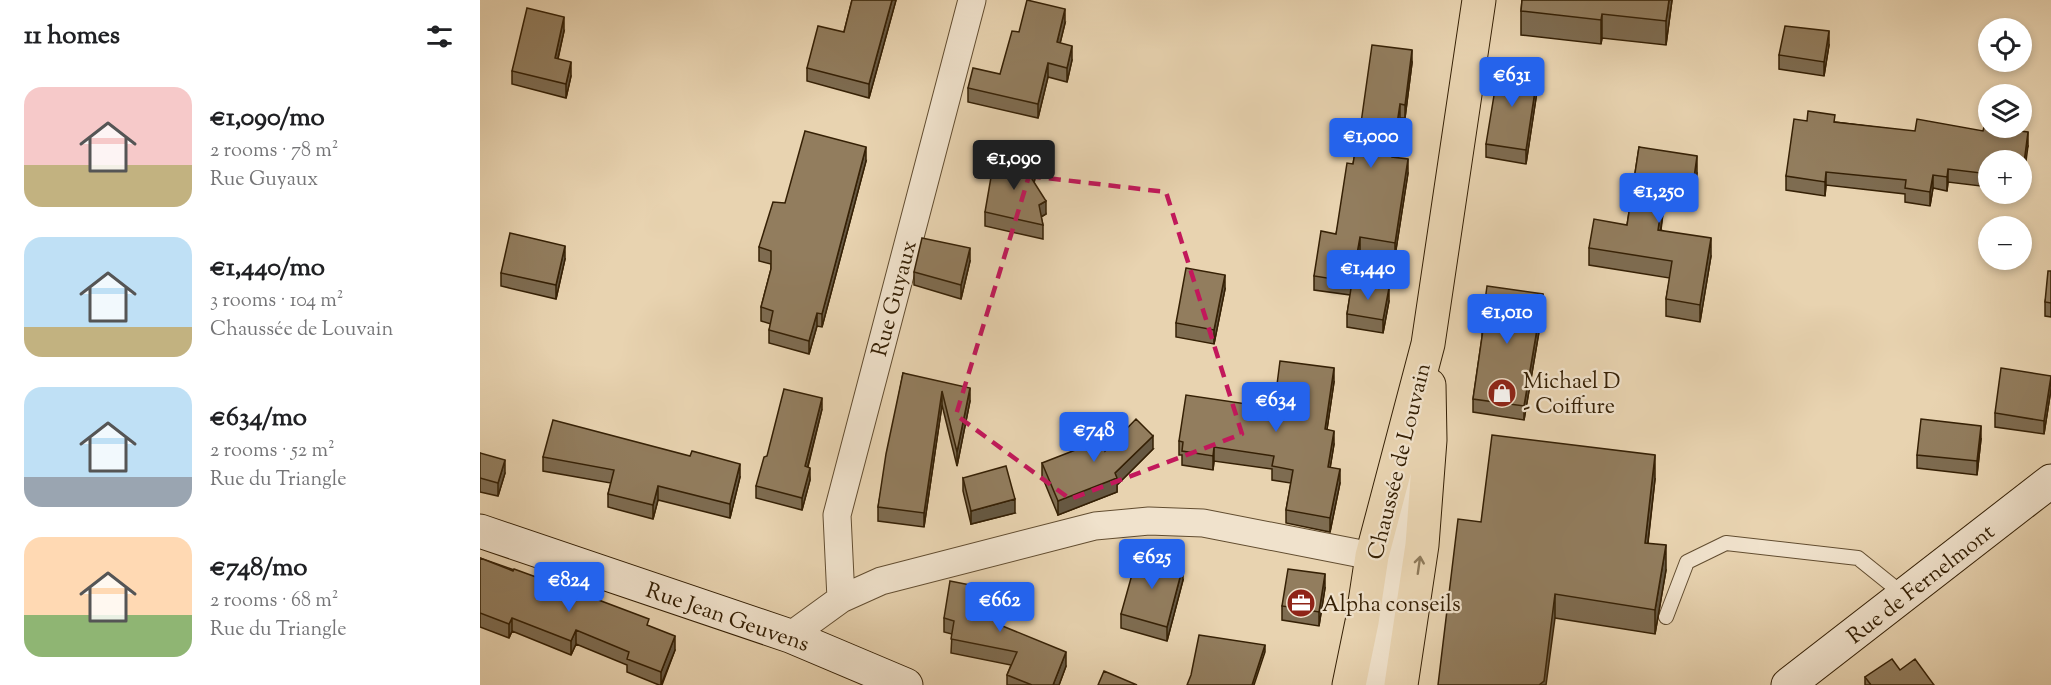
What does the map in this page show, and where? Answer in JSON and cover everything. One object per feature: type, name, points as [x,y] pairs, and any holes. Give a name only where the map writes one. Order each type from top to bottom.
[{"type":"main road","name":"Chaussée de Louvain","points":[[1349,685],[1372,556],[1428,344],[1479,0]]},
{"type":"main road","name":"Chaussée de Louvain","points":[[1401,685],[1422,545],[1430,440],[1428,344]]},
{"type":"street","name":"Rue Guyaux","points":[[841,599],[837,515],[972,0]]},
{"type":"street","points":[[1374,685],[1387,628],[1428,344]]},
{"type":"street","name":"Rue de Fernelmont","points":[[1788,685],[2051,481]]},
{"type":"street","points":[[790,636],[841,599],[881,581],[1095,526],[1149,521],[1203,523],[1372,556]]},
{"type":"street","name":"Rue Jean Geuvens","points":[[480,531],[790,636],[906,685]]},
{"type":"lane","name":"Chaussée de Louvain","points":[[1362,685],[1375,626],[1387,541],[1428,344]]},
{"type":"lane","points":[[1666,617],[1687,562],[1726,543],[1858,558],[1904,595]]},
{"type":"highlighted area","points":[[1029,176],[1166,192],[1242,434],[1070,499],[956,415]]},
{"type":"building","points":[[852,0],[892,0],[869,84],[807,68],[818,26],[844,32]]},
{"type":"building","points":[[1027,0],[1065,9],[1057,42],[1072,46],[1067,68],[1048,63],[1038,104],[968,88],[973,68],[1000,74],[1012,31],[1019,32]]},
{"type":"building","points":[[1522,0],[1669,0],[1666,21],[1602,14],[1601,20],[1521,11]]},
{"type":"building","points":[[527,8],[564,17],[555,58],[571,62],[566,84],[512,71]]},
{"type":"building","points":[[1785,26],[1829,31],[1824,62],[1779,55]]},
{"type":"building","points":[[1372,45],[1412,50],[1405,105],[1400,104],[1392,157],[1408,159],[1395,243],[1360,237],[1352,282],[1314,276],[1321,231],[1336,234],[1347,163],[1353,164],[1361,123]]},
{"type":"building","points":[[1499,65],[1538,71],[1526,150],[1486,144]]},
{"type":"building","points":[[1808,111],[1835,115],[1834,122],[1915,131],[1917,119],[1978,130],[1978,138],[2027,138],[2026,150],[1978,150],[1978,173],[1948,169],[1947,177],[1933,175],[1930,192],[1905,188],[1906,180],[1826,172],[1825,182],[1786,176],[1794,119],[1807,121]]},
{"type":"building","points":[[805,131],[866,147],[822,314],[817,313],[809,341],[769,330],[773,311],[761,307],[771,269],[771,251],[759,247],[773,202],[785,203]]},
{"type":"building","points":[[1639,147],[1697,156],[1692,192],[1664,189],[1658,230],[1711,238],[1700,305],[1666,299],[1672,261],[1589,248],[1594,219],[1627,225]]},
{"type":"building","points":[[995,154],[1035,164],[1032,179],[1046,201],[1039,205],[1043,225],[985,212]]},
{"type":"building","points":[[510,233],[565,246],[556,285],[501,273]]},
{"type":"building","points":[[922,238],[970,248],[961,285],[914,272]]},
{"type":"building","points":[[1186,268],[1225,275],[1214,330],[1176,323]]},
{"type":"building","points":[[2048,271],[2051,271],[2051,303],[2045,302]]},
{"type":"building","points":[[1352,282],[1389,288],[1383,320],[1347,314]]},
{"type":"building","points":[[1487,286],[1543,294],[1524,406],[1473,399]]},
{"type":"building","points":[[1280,361],[1334,368],[1325,429],[1334,431],[1328,467],[1340,469],[1330,518],[1286,510],[1293,470],[1272,466],[1274,456],[1214,447],[1213,456],[1182,451],[1183,442],[1179,441],[1186,395],[1274,408]]},
{"type":"building","points":[[2001,368],[2051,376],[2044,421],[1995,413]]},
{"type":"building","points":[[903,373],[970,388],[957,452],[942,391],[924,513],[878,507],[886,454]]},
{"type":"building","points":[[784,389],[822,398],[805,466],[810,468],[802,498],[756,486],[764,457],[767,456]]},
{"type":"building","points":[[1136,419],[1153,436],[1115,473],[1117,478],[1058,501],[1042,463],[1101,440],[1105,451]]},
{"type":"building","points":[[1921,419],[1981,426],[1977,461],[1917,455]]},
{"type":"building","points":[[553,420],[690,456],[692,451],[740,464],[730,504],[658,486],[653,505],[608,494],[614,470],[543,457]]},
{"type":"building","points":[[1492,435],[1655,455],[1645,543],[1666,545],[1655,610],[1555,594],[1544,681],[1539,685],[1438,685],[1458,519],[1481,522]]},
{"type":"building","points":[[480,453],[505,460],[498,483],[480,478]]},
{"type":"building","points":[[1006,466],[1015,499],[971,511],[963,478]]},
{"type":"building","points":[[1138,553],[1183,566],[1167,627],[1121,614]]},
{"type":"building","points":[[480,558],[569,589],[573,582],[591,590],[588,596],[649,619],[647,625],[675,636],[661,672],[627,659],[629,652],[576,630],[571,641],[512,618],[509,624],[480,613]]},
{"type":"building","points":[[1288,569],[1325,574],[1319,612],[1282,606]]},
{"type":"building","points":[[950,581],[1006,592],[1000,625],[1066,652],[1053,685],[1032,685],[1007,675],[1017,652],[951,639],[954,621],[944,618]]},
{"type":"building","points":[[1199,635],[1265,645],[1252,685],[1187,685]]},
{"type":"building","points":[[1892,659],[1900,670],[1915,659],[1934,685],[1871,685],[1865,677]]},
{"type":"building","points":[[1104,671],[1137,685],[1098,685]]},
{"type":"place","name":"Michael D - Coiffure","points":[[1502,393]]},
{"type":"place","name":"Alpha conseils","points":[[1301,603]]}]
